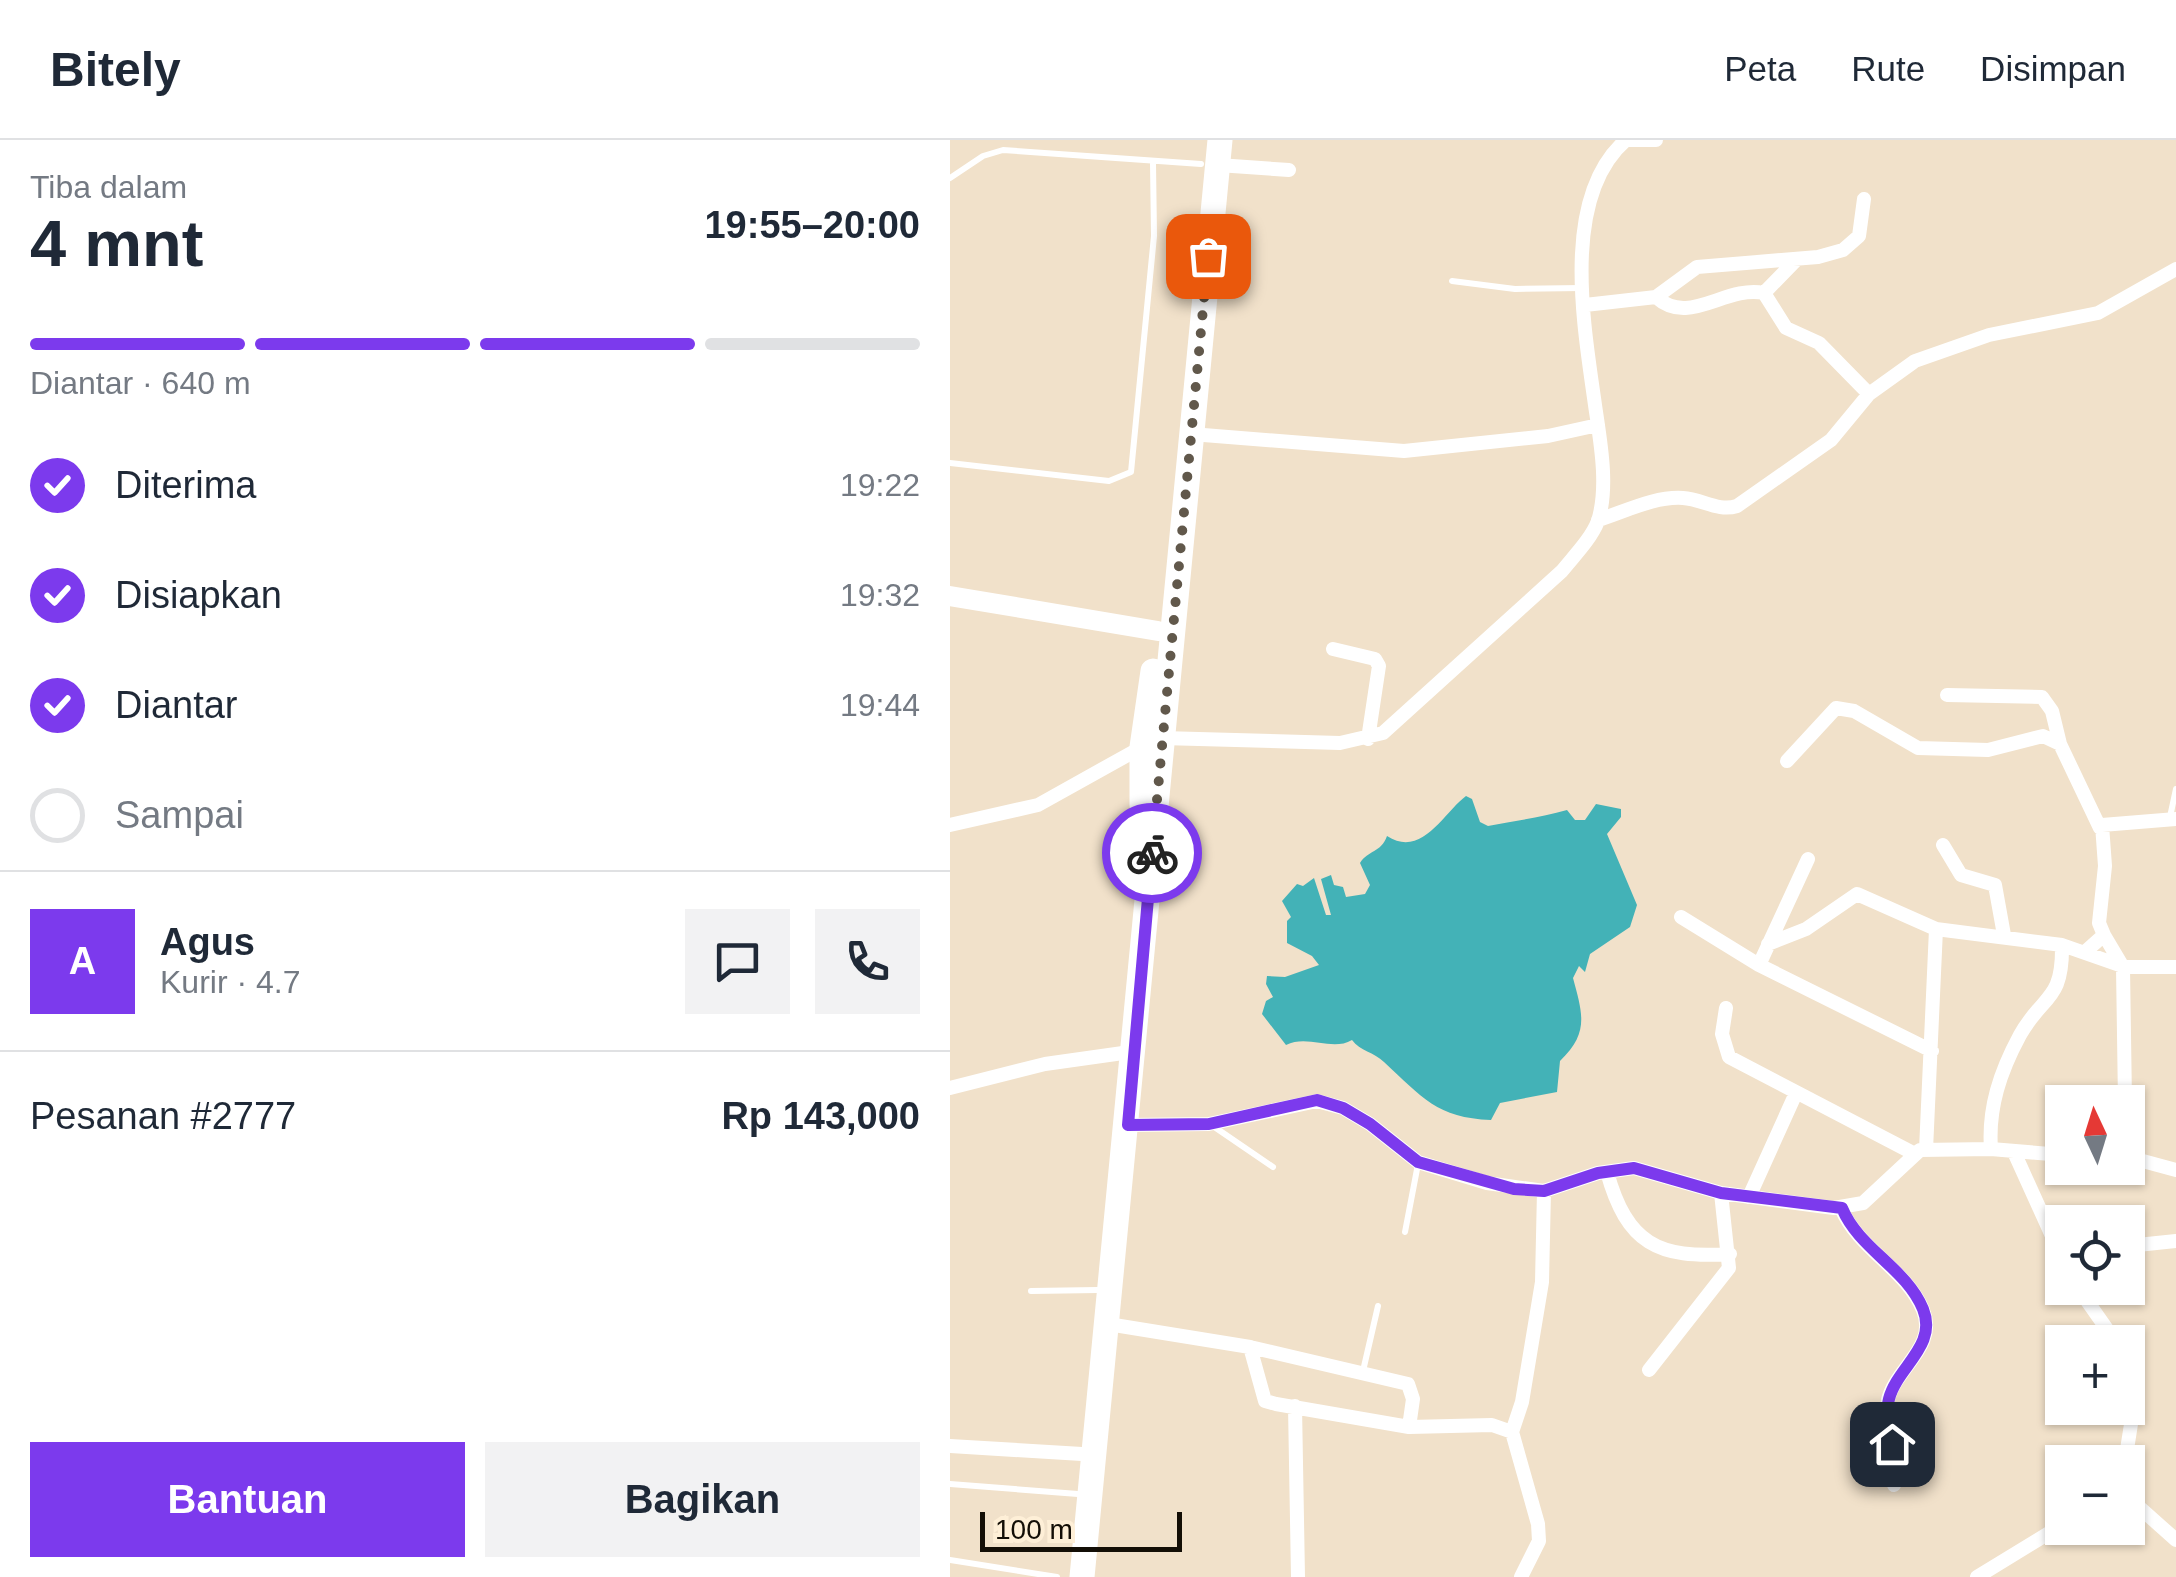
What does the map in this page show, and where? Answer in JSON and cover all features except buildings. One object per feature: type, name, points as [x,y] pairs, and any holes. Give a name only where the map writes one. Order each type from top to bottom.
[{"type":"highway","points":[[1152,742],[1191,434],[1210,152]]},
{"type":"highway","points":[[1082,1577],[1128,1125],[1158,631],[1210,152]]},
{"type":"highway","points":[[1071,1577],[1148,823]]},
{"type":"street","points":[[950,825],[1038,805],[1152,742],[1340,743],[1383,734],[1562,571],[1598,520],[1602,464],[1584,305],[1586,206],[1594,180],[1627,140],[1656,140]]},
{"type":"street","points":[[1210,152],[1289,170]]},
{"type":"street","points":[[1584,305],[1656,296],[1695,268],[1833,253],[1856,241],[1864,199]]},
{"type":"street","points":[[1656,296],[1666,306],[1684,309],[1736,292],[1764,293],[1796,259]]},
{"type":"street","points":[[1598,520],[1670,499],[1693,500],[1721,509],[1737,506],[1831,440],[1869,394],[1916,360],[1988,335],[2098,313],[2176,269]]},
{"type":"street","points":[[1764,293],[1786,328],[1818,343],[1869,394]]},
{"type":"street","points":[[1191,434],[1404,451],[1548,436],[1598,425]]},
{"type":"street","points":[[950,596],[1158,631]]},
{"type":"street","points":[[1333,648],[1375,659],[1378,666],[1368,739]]},
{"type":"street","points":[[1946,695],[2042,697],[2052,710],[2060,744],[2100,828],[2105,866],[2099,924],[2122,966],[2125,1085]]},
{"type":"street","points":[[1787,761],[1836,708],[1854,710],[1918,748],[1988,750],[2044,736],[2060,744]]},
{"type":"street","points":[[2100,828],[2108,822],[2173,819]]},
{"type":"street","points":[[1943,845],[1960,875],[1995,885],[2004,934]]},
{"type":"street","points":[[1759,965],[1808,859]]},
{"type":"street","points":[[1768,944],[1806,929],[1852,894],[1936,929],[2004,934],[2062,945],[2122,966],[2176,967]]},
{"type":"street","points":[[1681,918],[1759,965],[1932,1052]]},
{"type":"street","points":[[1128,1125],[1209,1124],[1303,1102],[1326,1102],[1370,1124],[1418,1162],[1487,1184],[1544,1191],[1606,1172],[1634,1168],[1721,1193],[1842,1208],[1872,1196],[1920,1151],[1932,1052],[1936,929]]},
{"type":"street","points":[[2085,952],[2104,936]]},
{"type":"street","points":[[1991,1149],[1990,1105],[2020,1036],[2060,984],[2062,945]]},
{"type":"street","points":[[1726,1008],[1724,1052],[1796,1093],[1920,1151],[1991,1149],[2045,1154]]},
{"type":"street","points":[[950,1088],[1046,1064],[1122,1053]]},
{"type":"street","points":[[1749,1197],[1796,1093]]},
{"type":"street","points":[[2014,1152],[2045,1220]]},
{"type":"street","points":[[2154,1162],[2176,1154]]},
{"type":"street","points":[[2145,1160],[2176,1170]]},
{"type":"street","points":[[1606,1172],[1626,1222],[1659,1247],[1682,1256],[1730,1254]]},
{"type":"street","points":[[1521,1577],[1539,1541],[1538,1524],[1512,1432],[1522,1402],[1542,1282],[1544,1191]]},
{"type":"street","points":[[1648,1370],[1729,1268],[1721,1193]]},
{"type":"street","points":[[1842,1208],[1854,1232],[1913,1294],[1926,1321],[1924,1341],[1888,1402],[1894,1485]]},
{"type":"street","points":[[2145,1245],[2176,1242]]},
{"type":"street","points":[[1108,1324],[1250,1347],[1408,1384],[1413,1399],[1410,1427]]},
{"type":"street","points":[[1250,1347],[1266,1401],[1410,1427],[1492,1425],[1512,1432]]},
{"type":"street","points":[[1295,1406],[1298,1577]]},
{"type":"street","points":[[950,1446],[1082,1454]]},
{"type":"street","points":[[2145,1512],[2176,1540]]},
{"type":"street","points":[[1977,1577],[2045,1535]]},
{"type":"lane","points":[[950,178],[982,156],[1003,150],[1154,163],[1210,152]]},
{"type":"lane","points":[[950,462],[1109,481],[1130,472],[1154,236],[1154,163]]},
{"type":"lane","points":[[1452,281],[1516,289],[1584,288]]},
{"type":"lane","points":[[2173,819],[2176,790]]},
{"type":"lane","points":[[1209,1124],[1273,1167]]},
{"type":"lane","points":[[1405,1232],[1418,1162]]},
{"type":"lane","points":[[1030,1291],[1098,1290]]},
{"type":"lane","points":[[1363,1372],[1378,1306]]},
{"type":"lane","points":[[950,1484],[1078,1494]]},
{"type":"lane","points":[[950,1560],[1056,1577]]},
{"type":"water","points":[[1466,796],[1472,799],[1480,822],[1488,826],[1567,810],[1575,820],[1585,820],[1596,804],[1621,809],[1621,817],[1607,834],[1637,905],[1630,927],[1590,954],[1585,972],[1579,966],[1573,978],[1581,1023],[1576,1041],[1560,1061],[1557,1092],[1500,1103],[1491,1120],[1443,1110],[1352,1040],[1286,1045],[1262,1014],[1266,1001],[1273,997],[1266,984],[1267,976],[1285,977],[1319,965],[1312,956],[1287,943],[1287,921],[1291,917],[1282,901],[1297,884],[1303,886],[1314,878],[1326,915],[1331,915],[1321,879],[1331,875],[1334,885],[1343,887],[1346,897],[1365,894],[1370,885],[1360,863],[1363,859],[1381,846],[1387,836],[1400,842],[1422,838]]},
{"type":"way so far","points":[[1152,853],[1208,256]]},
{"type":"route","points":[[1152,853],[1128,1125],[1209,1124],[1317,1100],[1343,1108],[1370,1124],[1418,1162],[1514,1189],[1544,1191],[1598,1173],[1634,1168],[1721,1193],[1842,1208],[1862,1242],[1892,1268],[1913,1294],[1926,1321],[1924,1341],[1900,1374],[1888,1402],[1892,1444]]}]
